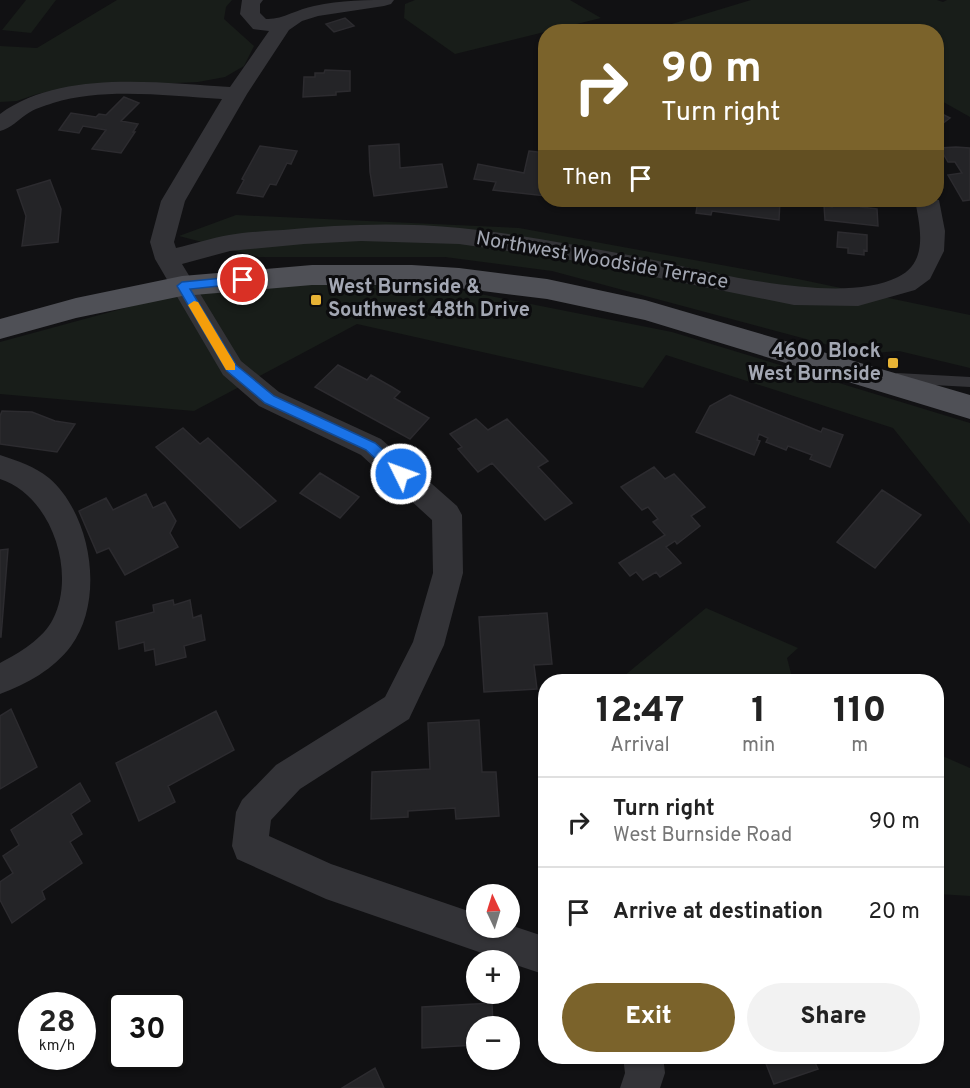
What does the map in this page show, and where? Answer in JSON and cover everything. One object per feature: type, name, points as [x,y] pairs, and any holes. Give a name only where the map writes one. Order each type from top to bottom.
[{"type":"main road","points":[[0,329],[76,308],[175,272],[412,275],[505,283],[593,297],[876,377],[970,407]]},
{"type":"street","points":[[253,0],[250,2],[250,14],[260,25],[282,27]]},
{"type":"street","points":[[384,0],[295,16],[282,27],[236,94],[173,201],[162,242],[175,272],[231,368],[269,399],[370,447],[447,515],[448,573],[428,645],[397,708],[288,777],[254,812],[250,846],[326,881],[538,953]]},
{"type":"street","points":[[0,124],[23,106],[78,91],[236,94]]},
{"type":"street","name":"Northwest Woodside Terrace","points":[[175,272],[230,243],[361,233],[459,236],[570,252],[794,296],[858,297],[906,284],[921,273],[932,251],[933,231],[928,207]]},
{"type":"street","points":[[0,467],[13,469],[31,478],[45,490],[67,530],[75,566],[77,592],[74,609],[53,646],[34,661],[0,679]]},
{"type":"street","points":[[640,1088],[645,1073],[644,1064]]},
{"type":"lane","points":[[876,377],[970,382]]},
{"type":"shaded area","points":[[26,0],[56,0],[31,33],[2,30]]},
{"type":"shaded area","points":[[117,0],[232,0],[226,7],[224,19],[254,46],[244,66],[225,77],[198,82],[67,88],[17,101],[0,102],[0,46],[37,48]]},
{"type":"shaded area","points":[[415,0],[570,0],[601,18],[577,24],[538,24],[538,34],[455,54],[404,18],[405,4]]},
{"type":"shaded area","points":[[751,0],[937,0],[943,2],[970,0],[970,117],[944,102],[944,24],[672,24]]},
{"type":"shaded area","points":[[236,215],[519,228],[798,279],[970,315],[970,368],[899,351],[862,354],[552,271],[445,257],[259,257],[179,236]]},
{"type":"shaded area","points":[[315,283],[445,287],[672,332],[970,423],[970,524],[893,428],[666,355],[643,388],[357,324],[194,411],[0,394],[0,342],[169,296]]},
{"type":"shaded area","points":[[706,608],[798,648],[787,658],[791,674],[626,674]]},
{"type":"shaded area","points":[[944,757],[970,768],[970,896],[944,894]]},
{"type":"building","points":[[345,18],[354,26],[334,32],[326,24]]},
{"type":"building","points":[[325,70],[350,71],[350,91],[336,92],[336,95],[303,97],[304,77],[315,77],[315,73],[324,73]]},
{"type":"building","points":[[124,97],[139,103],[121,121],[138,124],[121,153],[92,149],[106,130],[83,126],[79,133],[59,130],[71,113],[96,117],[99,114],[106,115]]},
{"type":"building","points":[[399,144],[400,168],[442,164],[447,187],[374,196],[369,146]]},
{"type":"building","points":[[260,146],[297,151],[291,164],[287,163],[276,185],[270,184],[263,197],[237,193],[244,180],[242,179]]},
{"type":"building","points":[[944,148],[970,148],[970,200],[963,201],[948,175],[962,173],[955,162],[948,162],[944,155]]},
{"type":"building","points":[[529,151],[538,152],[538,195],[493,190],[496,182],[474,179],[478,164],[524,173]]},
{"type":"building","points":[[50,180],[61,209],[58,242],[22,246],[26,216],[17,190]]},
{"type":"building","points":[[697,207],[780,207],[779,220],[712,211],[711,215],[696,213]]},
{"type":"building","points":[[824,207],[861,207],[877,209],[878,226],[825,220]]},
{"type":"building","points":[[838,232],[867,235],[867,251],[864,250],[864,255],[848,253],[848,248],[837,247]]},
{"type":"building","points":[[338,365],[367,380],[371,375],[392,387],[400,392],[394,398],[429,418],[410,439],[315,387]]},
{"type":"building","points":[[730,395],[821,432],[823,428],[843,435],[830,467],[810,459],[812,455],[788,446],[786,450],[766,442],[768,438],[759,434],[757,440],[760,441],[754,455],[696,432],[710,406]]},
{"type":"building","points":[[2,411],[32,412],[55,421],[75,424],[57,452],[0,444]]},
{"type":"building","points":[[476,419],[488,430],[507,419],[548,461],[538,467],[572,503],[545,520],[492,463],[478,472],[458,449],[462,447],[450,434]]},
{"type":"building","points":[[183,428],[200,444],[208,438],[276,501],[240,528],[156,447]]},
{"type":"building","points":[[654,467],[665,479],[674,474],[705,507],[691,516],[700,526],[677,544],[675,541],[666,547],[681,563],[660,577],[656,572],[643,580],[636,572],[630,576],[619,563],[665,535],[653,522],[658,519],[648,507],[642,510],[621,487]]},
{"type":"building","points":[[320,473],[359,497],[340,518],[300,493]]},
{"type":"building","points":[[882,490],[921,515],[875,568],[837,542]]},
{"type":"building","points":[[146,494],[153,508],[165,502],[176,521],[170,533],[178,547],[125,575],[109,548],[97,553],[79,511],[106,498],[113,510]]},
{"type":"building","points":[[8,549],[1,637],[0,637],[0,550]]},
{"type":"building","points":[[173,600],[174,605],[190,600],[193,618],[201,615],[205,640],[184,646],[186,657],[156,665],[154,649],[145,651],[144,642],[119,649],[116,622],[154,612],[153,605]]},
{"type":"building","points":[[547,613],[552,664],[534,665],[537,689],[484,692],[479,617]]},
{"type":"building","points":[[11,709],[37,767],[0,789],[0,716]]},
{"type":"building","points":[[216,711],[234,750],[168,786],[175,802],[139,821],[116,763]]},
{"type":"building","points":[[479,720],[482,772],[496,772],[499,816],[456,819],[455,808],[408,811],[408,817],[371,819],[372,772],[430,769],[428,723]]},
{"type":"building","points":[[80,783],[90,801],[71,814],[82,834],[70,842],[82,863],[42,891],[45,899],[12,923],[0,900],[0,882],[13,873],[3,856],[19,845],[11,830]]},
{"type":"building","points":[[492,1004],[493,1016],[466,1016],[466,1046],[422,1048],[422,1007]]},
{"type":"building","points":[[766,1064],[816,1064],[818,1069],[774,1084]]},
{"type":"building","points":[[375,1068],[384,1088],[342,1088]]},
{"type":"slow traffic","points":[[194,305],[231,367]]},
{"type":"place","name":"West Burnside & Southwest 48th Drive","points":[[316,300]]},
{"type":"place","name":"4600 Block West Burnside","points":[[893,363]]},
{"type":"route","points":[[243,280],[182,286],[231,368],[269,399],[370,447],[401,474]]}]
